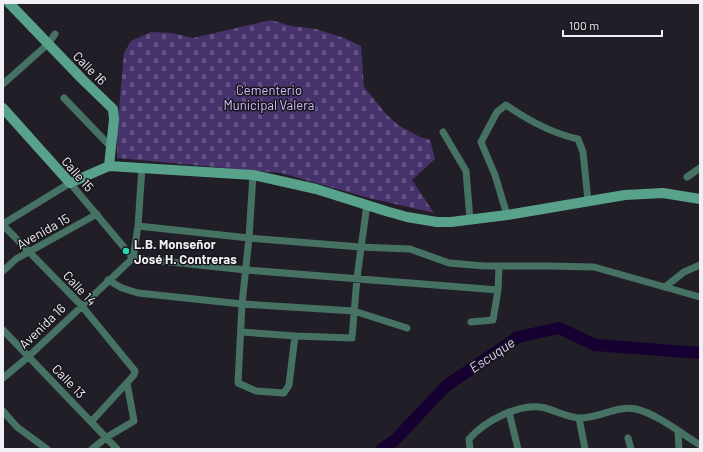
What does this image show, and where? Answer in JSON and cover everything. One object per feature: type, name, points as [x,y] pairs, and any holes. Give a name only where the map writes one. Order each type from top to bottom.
[{"type":"main road","name":"Calle 16","points":[[9,3],[113,109],[114,115],[108,166]]},
{"type":"main road","name":"Calle 15","points":[[3,108],[70,184]]},
{"type":"main road","points":[[70,184],[108,166],[253,175],[316,189],[389,212],[419,219],[451,222],[507,215],[625,195],[663,193],[700,199]]},
{"type":"street","points":[[3,84],[48,44],[55,34]]},
{"type":"street","points":[[64,98],[110,147]]},
{"type":"street","points":[[507,215],[495,175],[482,142],[497,112],[506,104],[524,117],[544,128],[563,136],[578,140],[583,152],[588,201]]},
{"type":"street","points":[[443,132],[466,171],[470,220]]},
{"type":"street","points":[[142,167],[138,226],[133,258],[246,270],[498,290]]},
{"type":"street","points":[[687,177],[700,168]]},
{"type":"street","points":[[253,175],[249,238],[242,304],[238,383],[256,391],[284,393],[289,385],[295,336]]},
{"type":"street","points":[[3,225],[70,184]]},
{"type":"street","name":"Calle 15","points":[[70,184],[133,258]]},
{"type":"street","points":[[241,332],[352,338],[356,278],[367,204]]},
{"type":"street","name":"Avenida 15","points":[[3,271],[16,259],[96,214]]},
{"type":"street","name":"Calle 14","points":[[3,225],[81,305],[135,371],[134,375],[127,383]]},
{"type":"street","points":[[138,226],[249,238],[360,247],[410,249],[449,263],[499,267],[594,267],[700,297]]},
{"type":"street","name":"Avenida 16","points":[[3,378],[28,357],[81,305],[133,258]]},
{"type":"street","points":[[666,287],[684,272],[700,265]]},
{"type":"street","points":[[472,322],[493,320],[498,290],[499,267]]},
{"type":"street","points":[[108,280],[122,288],[138,293],[242,304],[354,311],[407,328]]},
{"type":"street","name":"Calle 13","points":[[3,330],[117,449]]},
{"type":"street","points":[[91,422],[127,383]]},
{"type":"street","points":[[92,449],[107,437],[134,421],[127,383]]},
{"type":"street","points":[[470,449],[469,439],[474,433],[499,415],[524,408],[543,407],[579,418],[622,409],[636,409],[652,415],[700,445]]},
{"type":"street","points":[[3,411],[17,427],[47,449]]},
{"type":"street","points":[[509,412],[518,449]]},
{"type":"street","points":[[579,418],[585,449]]},
{"type":"street","points":[[678,431],[679,449]]},
{"type":"street","points":[[628,438],[631,449]]},
{"type":"green space","name":"Cementerio Municipal Valera","points":[[271,20],[291,26],[316,29],[344,38],[361,46],[364,87],[387,115],[398,125],[420,137],[430,140],[435,159],[412,180],[434,213],[369,198],[281,173],[117,158],[117,132],[124,53],[131,41],[151,32],[172,33],[193,38]]},
{"type":"waterway","name":"Escuque","points":[[382,449],[394,441],[446,386],[518,337],[559,328],[595,345],[700,353]]},
{"type":"place","name":"L.B. Monseñor José H. Contreras","points":[[126,251]]}]
